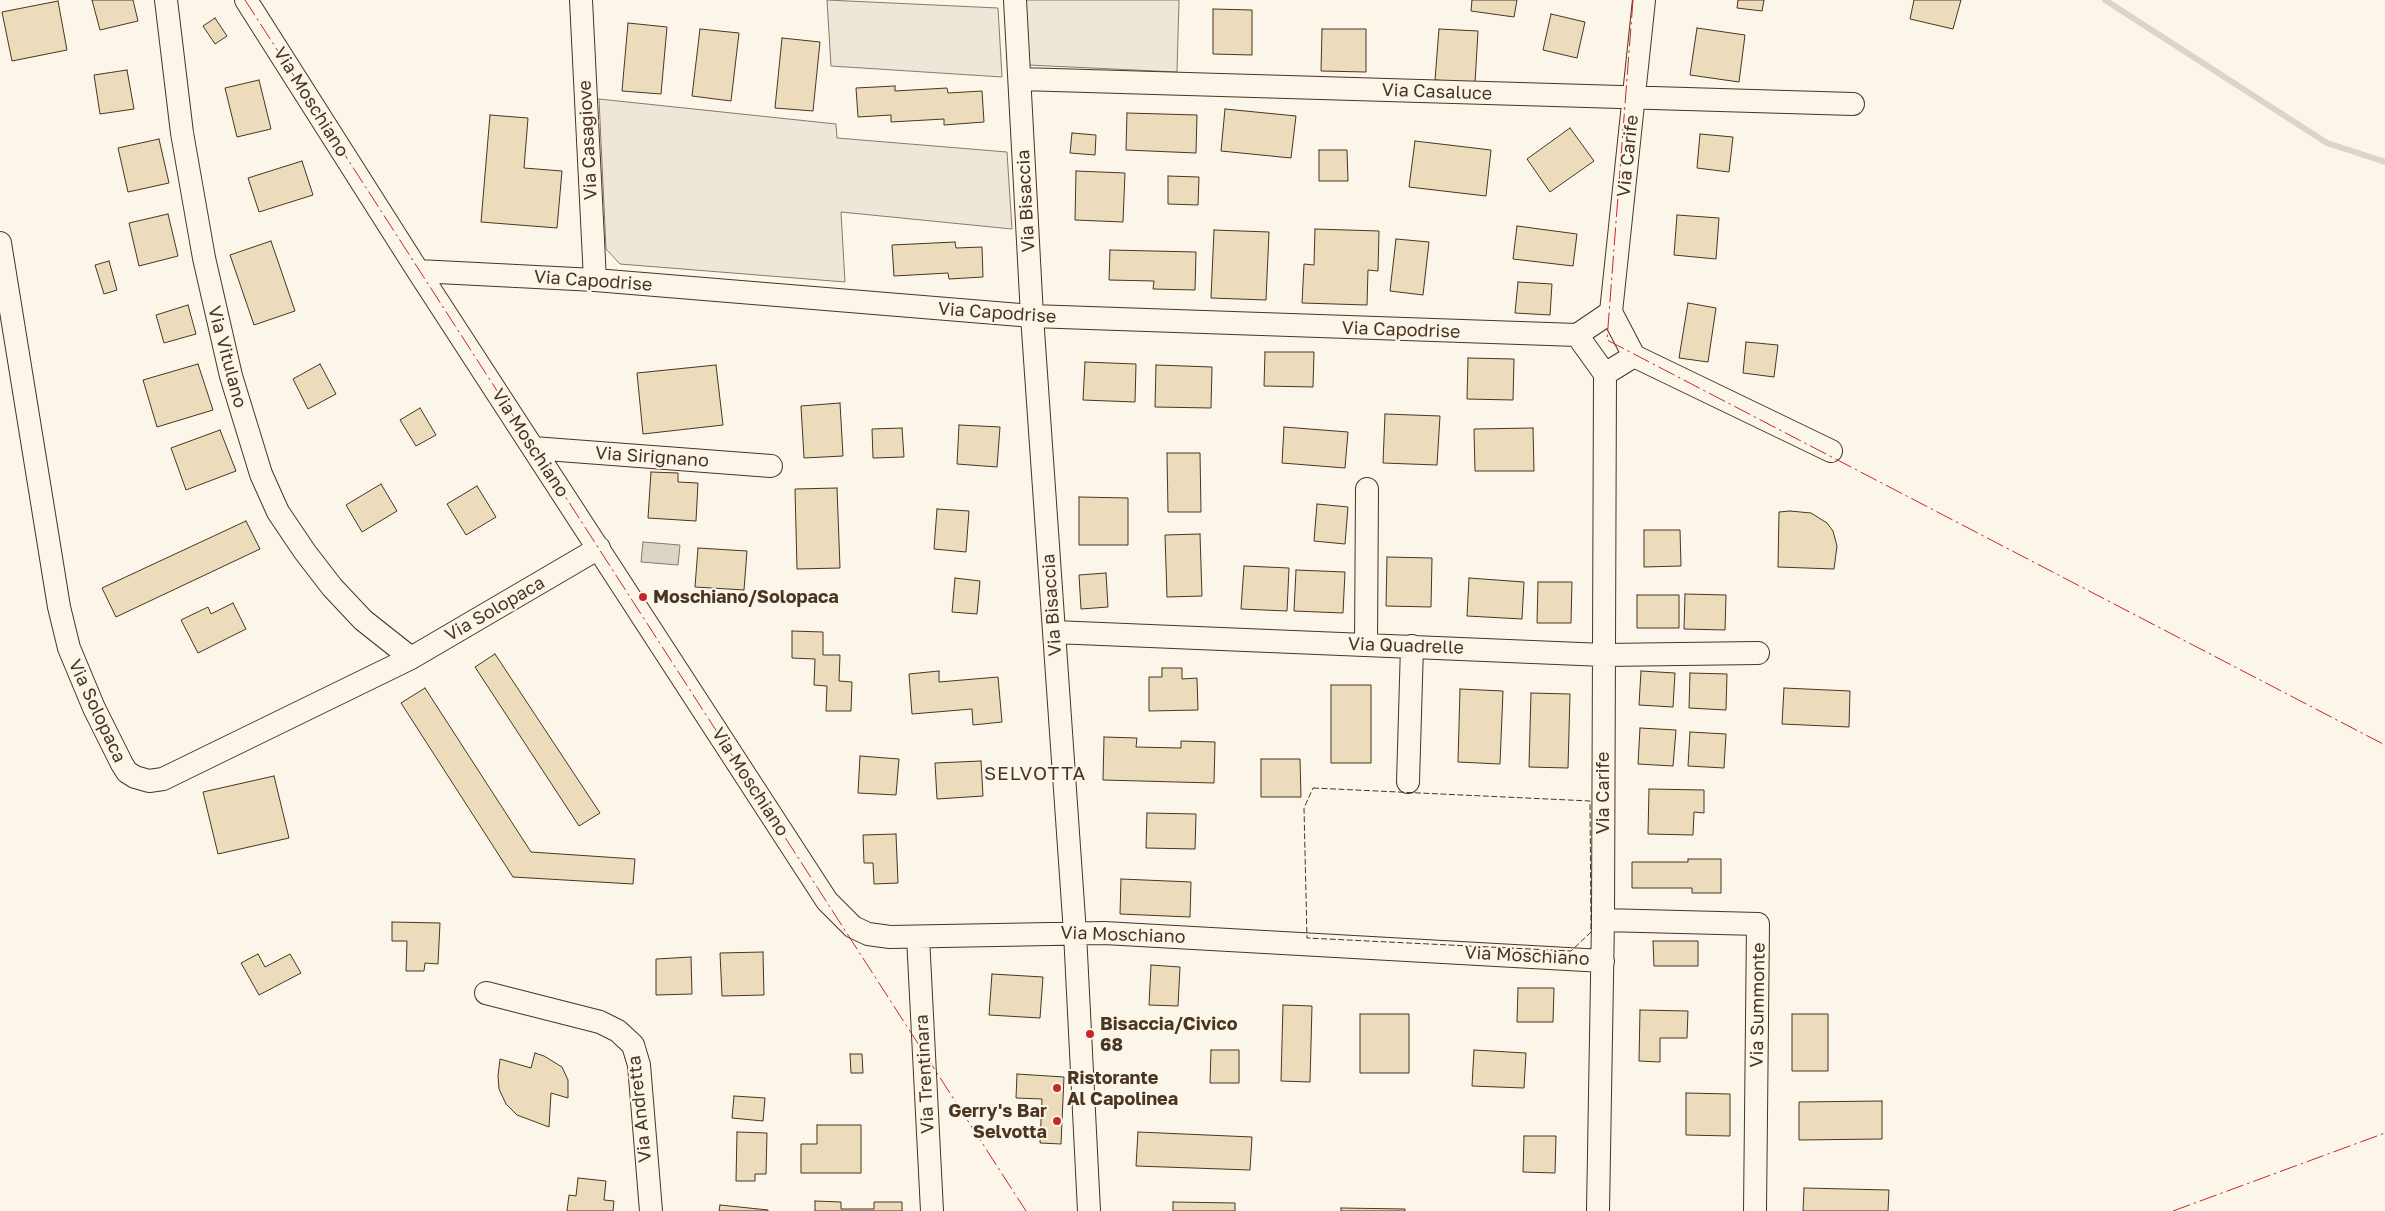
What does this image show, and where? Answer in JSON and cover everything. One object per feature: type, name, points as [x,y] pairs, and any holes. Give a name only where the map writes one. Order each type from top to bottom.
[{"type":"street","name":"Via Vitulano","points":[[166,0],[182,133],[205,266],[233,384],[264,483],[288,528],[332,587],[363,620],[411,658]]},
{"type":"street","name":"Via Moschiano","points":[[246,0],[418,272],[832,907],[842,918],[860,932],[879,936],[918,937],[1075,933],[1603,960]]},
{"type":"street","name":"Via Casagiove","points":[[581,0],[595,280]]},
{"type":"street","name":"Via Bisaccia","points":[[1015,0],[1021,79],[1032,316],[1075,933],[1088,1211]]},
{"type":"street","name":"Via Carife","points":[[1611,312],[1644,0]]},
{"type":"street","name":"Via Casaluce","points":[[1021,79],[1852,104]]},
{"type":"street","name":"Via Solopaca","points":[[0,243],[64,629],[81,680],[128,772],[149,781],[163,779],[411,658],[599,548]]},
{"type":"street","name":"Via Capodrise","points":[[418,272],[595,280],[1032,316],[1577,335]]},
{"type":"street","points":[[1634,356],[1605,374],[1577,335],[1611,312],[1634,356],[1830,451]]},
{"type":"street","name":"Via Carife","points":[[1598,1211],[1603,960],[1605,374]]},
{"type":"street","name":"Via Sirignano","points":[[533,448],[771,466]]},
{"type":"street","points":[[1366,645],[1367,489]]},
{"type":"street","name":"Via Quadrelle","points":[[1054,632],[1604,654],[1758,653]]},
{"type":"street","points":[[1408,782],[1412,646]]},
{"type":"street","name":"Via Summonte","points":[[1603,920],[1758,924],[1755,1211]]},
{"type":"street","name":"Via Trentinara","points":[[918,937],[932,1211]]},
{"type":"street","name":"Via Andretta","points":[[486,993],[600,1022],[618,1031],[633,1046],[639,1065],[651,1211]]},
{"type":"shaded area","points":[[827,0],[998,8],[1002,77],[831,66]]},
{"type":"shaded area","points":[[1025,0],[1179,0],[1177,72],[1028,65]]},
{"type":"shaded area","points":[[599,99],[836,124],[837,138],[1007,152],[1012,229],[841,212],[845,282],[620,264],[606,249]]},
{"type":"shaded area","points":[[643,542],[680,545],[678,565],[641,562]]},
{"type":"building","points":[[92,0],[133,0],[138,21],[100,30]]},
{"type":"building","points":[[1472,0],[1517,0],[1514,17],[1471,11]]},
{"type":"building","points":[[1738,0],[1764,0],[1762,11],[1737,8]]},
{"type":"building","points":[[1914,0],[1961,0],[1953,29],[1910,19]]},
{"type":"building","points":[[58,1],[67,50],[12,61],[2,12]]},
{"type":"building","points":[[1213,9],[1252,10],[1252,55],[1213,54]]},
{"type":"building","points":[[1551,14],[1585,22],[1577,58],[1543,50]]},
{"type":"building","points":[[215,18],[227,36],[215,44],[203,26]]},
{"type":"building","points":[[628,23],[667,27],[661,94],[622,91]]},
{"type":"building","points":[[1697,28],[1745,35],[1739,82],[1690,75]]},
{"type":"building","points":[[700,29],[739,33],[731,101],[692,96]]},
{"type":"building","points":[[1322,29],[1366,29],[1366,72],[1321,71]]},
{"type":"building","points":[[1439,29],[1478,31],[1475,83],[1435,80]]},
{"type":"building","points":[[782,38],[820,42],[813,111],[775,108]]},
{"type":"building","points":[[127,70],[134,109],[100,114],[94,75]]},
{"type":"building","points":[[259,80],[271,129],[237,137],[225,88]]},
{"type":"building","points":[[895,86],[895,91],[947,88],[948,93],[982,91],[984,122],[944,125],[944,119],[891,122],[891,115],[858,117],[856,88]]},
{"type":"building","points":[[1225,109],[1296,116],[1291,158],[1221,151]]},
{"type":"building","points":[[1127,113],[1197,115],[1196,153],[1126,150]]},
{"type":"building","points":[[490,115],[528,118],[524,168],[562,171],[557,228],[481,222]]},
{"type":"building","points":[[1570,128],[1594,161],[1550,192],[1527,159]]},
{"type":"building","points":[[1072,133],[1096,135],[1095,155],[1070,153]]},
{"type":"building","points":[[1700,134],[1733,137],[1729,172],[1697,168]]},
{"type":"building","points":[[159,139],[169,183],[128,192],[118,148]]},
{"type":"building","points":[[1415,141],[1491,150],[1486,196],[1409,187]]},
{"type":"building","points":[[1319,150],[1347,150],[1348,181],[1319,181]]},
{"type":"building","points":[[302,161],[313,195],[259,212],[248,178]]},
{"type":"building","points":[[1076,171],[1125,173],[1123,222],[1075,220]]},
{"type":"building","points":[[1168,176],[1199,177],[1198,205],[1168,204]]},
{"type":"building","points":[[168,214],[178,256],[139,266],[129,223]]},
{"type":"building","points":[[1677,215],[1719,218],[1716,259],[1674,255]]},
{"type":"building","points":[[1517,226],[1577,234],[1573,266],[1513,259]]},
{"type":"building","points":[[1315,229],[1379,231],[1378,271],[1368,270],[1367,305],[1302,303],[1304,264],[1314,265]]},
{"type":"building","points":[[1214,230],[1269,232],[1266,300],[1211,298]]},
{"type":"building","points":[[1396,239],[1429,242],[1423,295],[1390,291]]},
{"type":"building","points":[[271,241],[295,311],[254,325],[230,255]]},
{"type":"building","points":[[955,242],[956,248],[982,247],[983,277],[949,279],[948,273],[894,276],[892,245]]},
{"type":"building","points":[[1110,250],[1196,252],[1195,290],[1153,289],[1154,281],[1109,280]]},
{"type":"building","points":[[109,261],[117,290],[104,294],[95,265]]},
{"type":"building","points":[[1518,282],[1552,284],[1550,315],[1515,313]]},
{"type":"building","points":[[1688,303],[1716,308],[1708,362],[1679,358]]},
{"type":"building","points":[[188,305],[196,334],[164,343],[156,315]]},
{"type":"building","points":[[1746,342],[1778,345],[1774,377],[1743,373]]},
{"type":"building","points":[[1265,352],[1314,352],[1313,387],[1264,386]]},
{"type":"building","points":[[1468,358],[1514,359],[1513,400],[1467,399]]},
{"type":"building","points":[[1085,362],[1136,364],[1135,402],[1083,400]]},
{"type":"building","points":[[198,364],[213,410],[157,427],[143,380]]},
{"type":"building","points":[[320,364],[336,394],[308,409],[293,379]]},
{"type":"building","points":[[716,365],[723,425],[643,434],[637,373]]},
{"type":"building","points":[[1156,365],[1212,367],[1211,408],[1155,407]]},
{"type":"building","points":[[840,403],[843,456],[804,458],[801,406]]},
{"type":"building","points":[[420,408],[436,435],[416,446],[400,420]]},
{"type":"building","points":[[1385,414],[1440,416],[1437,465],[1383,463]]},
{"type":"building","points":[[959,425],[1000,427],[997,467],[957,464]]},
{"type":"building","points":[[1284,427],[1348,432],[1345,468],[1282,463]]},
{"type":"building","points":[[902,428],[904,457],[873,458],[872,429]]},
{"type":"building","points":[[1533,428],[1534,471],[1475,471],[1474,429]]},
{"type":"building","points":[[220,430],[236,471],[186,490],[171,448]]},
{"type":"building","points":[[1167,453],[1200,453],[1201,512],[1168,512]]},
{"type":"building","points":[[651,472],[678,473],[678,482],[698,483],[696,521],[648,518]]},
{"type":"building","points":[[381,484],[397,511],[362,532],[346,505]]},
{"type":"building","points":[[477,486],[496,517],[466,535],[447,504]]},
{"type":"building","points":[[837,488],[840,568],[797,569],[795,489]]},
{"type":"building","points":[[1079,497],[1128,498],[1128,545],[1079,545]]},
{"type":"building","points":[[1317,504],[1348,507],[1345,544],[1314,541]]},
{"type":"building","points":[[937,509],[969,511],[966,552],[934,549]]},
{"type":"building","points":[[1779,512],[1811,513],[1827,523],[1833,531],[1837,546],[1834,569],[1778,567]]},
{"type":"building","points":[[246,521],[260,549],[116,617],[102,588]]},
{"type":"building","points":[[1644,530],[1680,530],[1681,566],[1644,567]]},
{"type":"building","points":[[1200,534],[1202,596],[1167,597],[1165,535]]},
{"type":"building","points":[[698,548],[747,551],[744,590],[695,587]]},
{"type":"building","points":[[1387,557],[1432,558],[1431,607],[1386,606]]},
{"type":"building","points":[[1244,566],[1289,568],[1287,611],[1241,609]]},
{"type":"building","points":[[1296,570],[1345,572],[1343,613],[1294,611]]},
{"type":"building","points":[[1106,573],[1108,607],[1081,609],[1079,575]]},
{"type":"building","points":[[955,578],[980,581],[977,614],[952,612]]},
{"type":"building","points":[[1469,578],[1524,582],[1522,619],[1467,616]]},
{"type":"building","points":[[1538,582],[1572,582],[1571,623],[1537,623]]},
{"type":"building","points":[[1685,594],[1726,595],[1725,630],[1684,629]]},
{"type":"building","points":[[1637,595],[1679,595],[1679,628],[1637,628]]},
{"type":"building","points":[[233,603],[246,629],[198,653],[181,620],[208,607],[211,614]]},
{"type":"building","points":[[792,631],[823,632],[823,655],[840,655],[839,681],[852,682],[851,711],[826,711],[827,686],[814,685],[815,659],[792,658]]},
{"type":"building","points":[[495,654],[600,813],[579,826],[475,667]]},
{"type":"building","points":[[1162,668],[1182,668],[1182,679],[1197,678],[1198,710],[1149,711],[1149,677],[1162,677]]},
{"type":"building","points":[[939,671],[939,682],[998,677],[1002,722],[973,725],[972,709],[912,714],[909,674]]},
{"type":"building","points":[[1641,671],[1675,673],[1673,707],[1639,705]]},
{"type":"building","points":[[1690,673],[1727,674],[1726,710],[1689,708]]},
{"type":"building","points":[[1331,685],[1371,685],[1371,763],[1331,763]]},
{"type":"building","points":[[425,688],[531,852],[635,859],[633,884],[513,877],[401,703]]},
{"type":"building","points":[[1784,688],[1850,691],[1849,727],[1782,724]]},
{"type":"building","points":[[1460,689],[1503,691],[1500,764],[1458,762]]},
{"type":"building","points":[[1531,693],[1570,694],[1568,768],[1529,767]]},
{"type":"building","points":[[1640,728],[1676,730],[1673,766],[1638,764]]},
{"type":"building","points":[[1690,732],[1726,734],[1724,768],[1688,766]]},
{"type":"building","points":[[1104,737],[1137,738],[1136,747],[1181,748],[1181,741],[1215,742],[1214,783],[1103,780]]},
{"type":"building","points":[[860,756],[899,759],[896,795],[858,793]]},
{"type":"building","points":[[1261,759],[1300,759],[1301,797],[1261,797]]},
{"type":"building","points":[[981,761],[983,796],[937,799],[935,763]]},
{"type":"building","points":[[274,776],[289,838],[218,854],[203,792]]},
{"type":"building","points":[[1649,789],[1704,790],[1704,813],[1694,812],[1693,835],[1648,834]]},
{"type":"building","points":[[1147,813],[1196,814],[1195,849],[1146,848]]},
{"type":"building","points":[[896,834],[898,883],[874,884],[873,863],[864,863],[863,835]]},
{"type":"building","points":[[1688,859],[1721,859],[1721,893],[1692,893],[1692,888],[1632,888],[1632,862],[1688,862]]},
{"type":"building","points":[[1121,879],[1191,882],[1190,917],[1120,914]]},
{"type":"building","points":[[392,922],[440,923],[438,964],[425,963],[424,971],[406,971],[407,941],[392,941]]},
{"type":"building","points":[[1653,941],[1698,941],[1698,966],[1654,966]]},
{"type":"building","points":[[763,952],[764,995],[722,996],[720,953]]},
{"type":"building","points":[[258,954],[265,967],[290,954],[301,973],[259,995],[241,963]]},
{"type":"building","points":[[691,957],[692,994],[656,995],[656,959]]},
{"type":"building","points":[[1151,965],[1180,967],[1178,1006],[1149,1005]]},
{"type":"building","points":[[992,974],[1043,977],[1040,1018],[989,1015]]},
{"type":"building","points":[[1518,988],[1554,988],[1553,1022],[1517,1022]]},
{"type":"building","points":[[1283,1005],[1312,1006],[1310,1082],[1281,1081]]},
{"type":"building","points":[[1640,1010],[1688,1011],[1687,1038],[1660,1038],[1660,1062],[1639,1061]]},
{"type":"building","points":[[1360,1014],[1409,1014],[1409,1073],[1360,1073]]},
{"type":"building","points":[[1792,1014],[1828,1014],[1828,1071],[1792,1071]]},
{"type":"building","points":[[1211,1050],[1239,1050],[1239,1083],[1210,1083]]},
{"type":"building","points":[[1474,1050],[1526,1053],[1524,1088],[1472,1086]]},
{"type":"building","points":[[535,1053],[562,1067],[568,1080],[568,1098],[551,1093],[549,1127],[517,1115],[506,1104],[499,1089],[500,1059],[531,1068]]},
{"type":"building","points":[[850,1054],[862,1054],[863,1073],[851,1073]]},
{"type":"building","points":[[1017,1074],[1064,1077],[1061,1144],[1040,1143],[1042,1099],[1016,1098]]},
{"type":"building","points":[[1686,1093],[1730,1094],[1730,1136],[1686,1135]]},
{"type":"building","points":[[734,1096],[765,1098],[763,1121],[732,1118]]},
{"type":"building","points":[[1882,1101],[1882,1139],[1799,1140],[1799,1102]]},
{"type":"building","points":[[817,1125],[861,1125],[861,1173],[801,1173],[801,1144],[817,1144]]},
{"type":"building","points":[[737,1132],[767,1133],[766,1174],[755,1174],[755,1181],[736,1181]]},
{"type":"building","points":[[1138,1132],[1252,1137],[1250,1170],[1136,1166]]},
{"type":"building","points":[[1524,1136],[1556,1136],[1555,1173],[1523,1172]]},
{"type":"building","points":[[578,1178],[606,1181],[604,1200],[614,1201],[613,1211],[567,1211],[569,1195],[576,1196]]},
{"type":"building","points":[[1804,1188],[1889,1190],[1888,1211],[1803,1211]]},
{"type":"building","points":[[815,1201],[841,1202],[841,1209],[874,1209],[874,1202],[902,1202],[902,1211],[815,1211]]},
{"type":"building","points":[[1173,1202],[1235,1203],[1235,1211],[1173,1211]]},
{"type":"building","points":[[720,1205],[768,1210],[768,1211],[719,1211]]},
{"type":"building","points":[[1341,1208],[1405,1209],[1405,1211],[1341,1211]]},
{"type":"waterway","points":[[2105,0],[2327,143],[2385,162]]},
{"type":"fence","points":[[1313,788],[1590,801],[1591,932],[1571,951],[1307,938],[1304,808],[1313,788]]},
{"type":"power","points":[[245,0],[1026,1211]]},
{"type":"power","points":[[1633,0],[1607,340],[2385,745]]},
{"type":"power","points":[[2173,1211],[2385,1133]]},
{"type":"place","name":"Moschiano/Solopaca","points":[[643,597]]},
{"type":"place","name":"Bisaccia/Civico 68","points":[[1090,1034]]},
{"type":"place","name":"Ristorante Al Capolinea","points":[[1057,1088]]},
{"type":"place","name":"Gerry's Bar Selvotta","points":[[1057,1121]]},
{"type":"district","name":"SELVOTTA","points":[[1035,774]]}]
